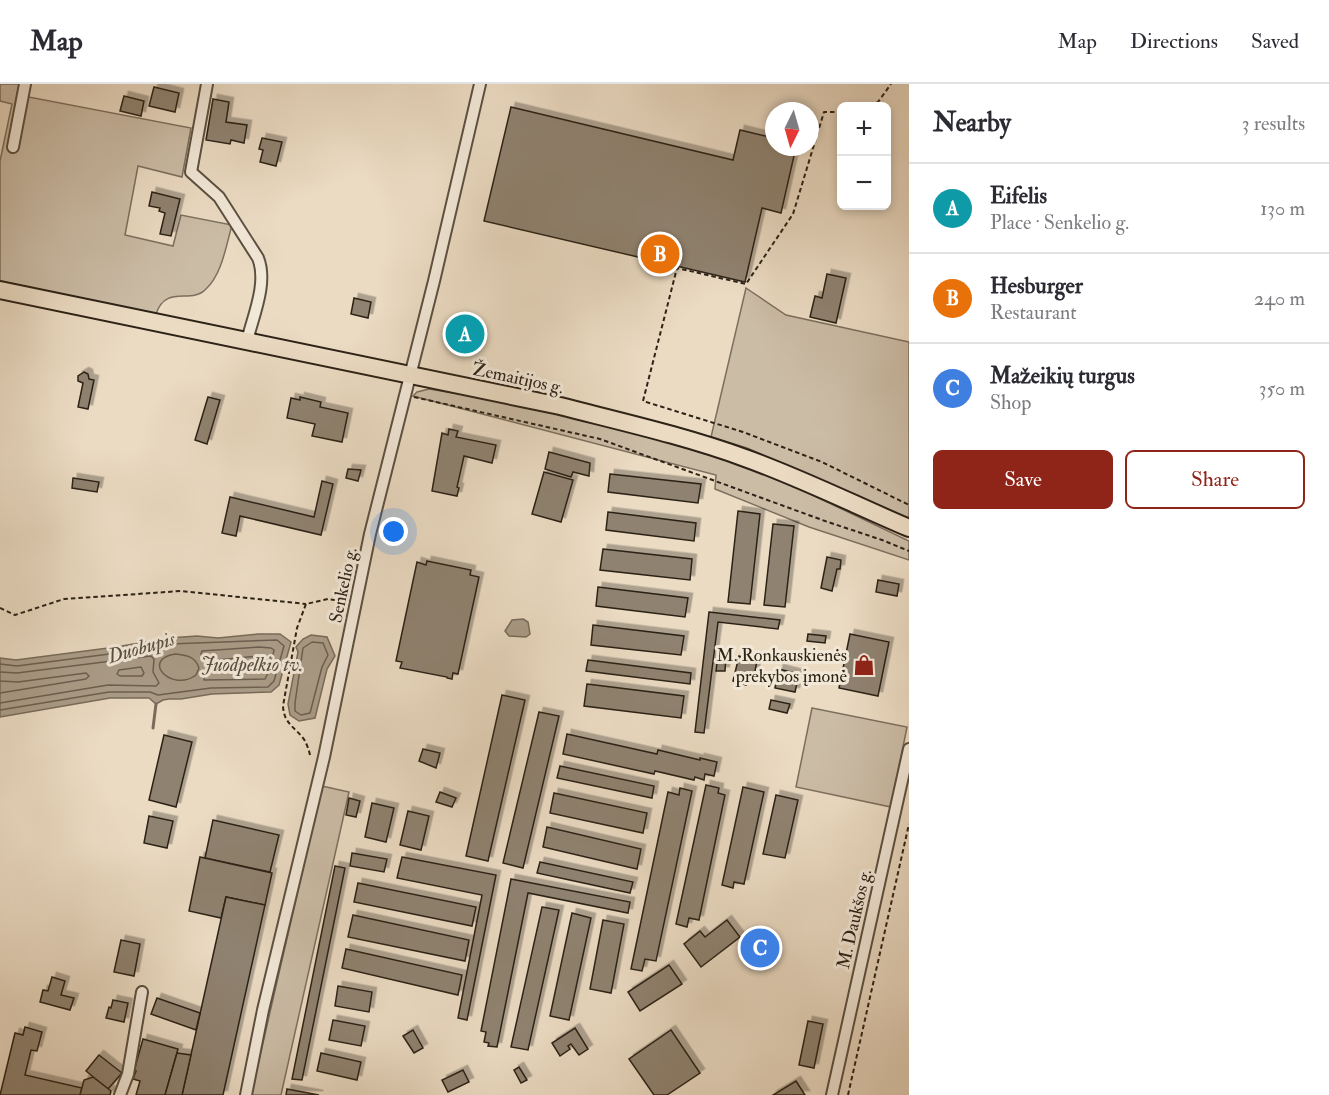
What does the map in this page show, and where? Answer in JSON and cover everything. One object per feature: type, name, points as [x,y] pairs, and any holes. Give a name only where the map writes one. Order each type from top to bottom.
[{"type":"main road","name":"Žemaitijos g.","points":[[0,290],[560,406],[692,441],[745,458],[909,528]]},
{"type":"street","points":[[13,147],[25,84]]},
{"type":"street","points":[[207,84],[191,172],[219,197],[261,266],[261,284],[247,341]]},
{"type":"street","name":"Senkelio g.","points":[[246,1095],[263,1010],[324,757],[370,534],[411,375],[480,84]]},
{"type":"street","name":"M. Daukšos g.","points":[[832,1095],[909,749]]},
{"type":"street","points":[[120,1095],[128,1074],[142,992]]},
{"type":"path","points":[[873,102],[882,99],[891,84]]},
{"type":"path","points":[[837,112],[824,112],[793,214],[746,284],[677,268],[643,402],[743,432],[822,462],[909,505]]},
{"type":"path","points":[[406,395],[600,439],[909,551]]},
{"type":"path","points":[[0,609],[15,615],[64,599],[181,591],[306,604],[328,599],[356,604]]},
{"type":"path","points":[[306,604],[297,628],[283,706],[286,721],[306,742],[310,755]]},
{"type":"path","points":[[848,1095],[909,824]]},
{"type":"shaded area","points":[[0,84],[20,84],[18,95],[191,128],[182,177],[138,166],[125,235],[173,246],[181,215],[232,225],[220,268],[206,289],[193,295],[172,297],[166,300],[160,305],[156,314],[0,281],[0,161],[12,104],[0,101]]},
{"type":"shaded area","points":[[746,288],[786,315],[909,342],[909,519],[747,448],[711,437]]},
{"type":"shaded area","points":[[429,389],[526,405],[658,438],[733,461],[806,492],[909,541],[909,560],[809,527],[715,489],[716,475],[413,396],[417,392]]},
{"type":"shaded area","points":[[812,708],[907,727],[891,807],[796,787]]},
{"type":"shaded area","points":[[322,786],[349,792],[281,1095],[251,1095]]},
{"type":"water","points":[[523,619],[528,622],[530,634],[526,637],[509,636],[505,631],[512,620]]},
{"type":"water","name":"Juodpelkio tv.","points":[[280,634],[291,642],[279,685],[271,692],[212,694],[163,700],[156,704],[149,698],[110,698],[0,717],[0,658],[16,660],[169,638],[197,636],[218,638]]},
{"type":"water","points":[[311,635],[327,637],[335,656],[327,669],[315,718],[299,721],[290,715],[288,704],[298,652],[296,647],[303,639]]},
{"type":"building","points":[[154,87],[179,93],[175,112],[149,106]]},
{"type":"building","points":[[124,96],[144,101],[141,116],[120,111]]},
{"type":"building","points":[[213,99],[229,102],[226,122],[247,125],[244,143],[231,140],[230,144],[206,140]]},
{"type":"building","points":[[511,107],[733,160],[740,130],[765,136],[765,156],[794,156],[781,213],[762,208],[745,282],[484,221]]},
{"type":"building","points":[[262,138],[282,142],[276,166],[260,162],[263,150],[259,149]]},
{"type":"building","points":[[152,192],[180,199],[171,236],[160,234],[165,213],[159,211],[160,208],[149,206]]},
{"type":"building","points":[[827,274],[846,278],[836,323],[810,317],[815,296],[822,298]]},
{"type":"building","points":[[354,298],[371,302],[368,318],[351,314]]},
{"type":"building","points":[[84,372],[88,374],[89,379],[94,380],[88,409],[78,407],[83,383],[78,381],[78,376]]},
{"type":"building","points":[[208,397],[220,400],[207,444],[195,440]]},
{"type":"building","points":[[300,397],[321,402],[320,407],[348,413],[342,442],[312,436],[315,424],[287,418],[291,398],[300,400]]},
{"type":"building","points":[[449,429],[458,431],[456,437],[496,445],[492,463],[464,456],[457,496],[432,491],[442,433],[448,435]]},
{"type":"building","points":[[549,452],[590,463],[589,476],[573,472],[571,477],[545,469]]},
{"type":"building","points":[[348,469],[361,470],[358,481],[346,478]]},
{"type":"building","points":[[544,472],[573,480],[561,522],[532,514]]},
{"type":"building","points":[[610,474],[701,484],[698,503],[608,492]]},
{"type":"building","points":[[73,478],[99,482],[97,492],[72,488]]},
{"type":"building","points":[[322,481],[333,484],[321,535],[240,516],[236,536],[222,533],[230,497],[314,517]]},
{"type":"building","points":[[738,511],[760,514],[750,604],[728,602]]},
{"type":"building","points":[[608,512],[696,523],[694,541],[606,530]]},
{"type":"building","points":[[773,524],[794,526],[785,607],[764,605]]},
{"type":"building","points":[[603,549],[692,559],[690,580],[600,570]]},
{"type":"building","points":[[827,557],[841,560],[832,591],[821,588]]},
{"type":"building","points":[[427,561],[471,570],[470,575],[479,577],[458,674],[453,673],[452,679],[400,668],[402,662],[396,661],[417,562],[426,565]]},
{"type":"building","points":[[878,580],[899,584],[897,596],[876,592]]},
{"type":"building","points":[[598,587],[688,598],[685,617],[596,606]]},
{"type":"building","points":[[709,612],[780,620],[778,629],[718,622],[704,733],[695,732]]},
{"type":"building","points":[[593,625],[684,636],[681,655],[591,645]]},
{"type":"building","points":[[808,634],[826,636],[825,643],[807,641]]},
{"type":"building","name":"M. Ronkauskienės prekybos įmonė","points":[[850,634],[889,642],[878,696],[839,688]]},
{"type":"building","points":[[718,655],[726,655],[725,671],[716,671]]},
{"type":"building","points":[[739,656],[757,661],[754,676],[748,675],[746,685],[733,681]]},
{"type":"building","points":[[588,660],[691,673],[690,684],[586,671]]},
{"type":"building","points":[[779,669],[799,674],[795,692],[775,688]]},
{"type":"building","points":[[587,684],[684,696],[681,718],[584,706]]},
{"type":"building","points":[[502,695],[525,700],[488,861],[466,856]]},
{"type":"building","points":[[771,700],[790,704],[787,713],[769,709]]},
{"type":"building","points":[[539,712],[559,716],[523,868],[503,863]]},
{"type":"building","points":[[567,734],[657,754],[658,750],[717,762],[714,776],[705,774],[704,780],[695,777],[694,780],[655,771],[654,774],[563,754]]},
{"type":"building","points":[[164,735],[192,742],[176,807],[149,800]]},
{"type":"building","points":[[423,749],[440,753],[436,768],[419,761]]},
{"type":"building","points":[[560,766],[654,786],[652,798],[557,778]]},
{"type":"building","points":[[706,785],[719,788],[718,793],[725,795],[699,920],[689,918],[687,927],[676,924]]},
{"type":"building","points":[[743,787],[764,792],[744,884],[734,882],[733,888],[722,885]]},
{"type":"building","points":[[680,788],[692,791],[656,961],[645,959],[642,971],[631,969],[668,792],[679,795]]},
{"type":"building","points":[[440,792],[456,798],[452,807],[436,802]]},
{"type":"building","points":[[554,793],[647,813],[643,833],[550,813]]},
{"type":"building","points":[[776,795],[798,800],[785,858],[763,854]]},
{"type":"building","points":[[349,798],[360,801],[356,817],[346,815]]},
{"type":"building","points":[[372,803],[394,808],[386,842],[365,837]]},
{"type":"building","points":[[408,811],[429,816],[421,850],[400,845]]},
{"type":"building","points":[[149,816],[173,821],[167,848],[144,843]]},
{"type":"building","points":[[213,820],[279,835],[270,872],[205,858]]},
{"type":"building","points":[[547,827],[641,849],[637,869],[543,847]]},
{"type":"building","points":[[352,853],[387,859],[384,872],[350,866]]},
{"type":"building","points":[[200,857],[272,873],[265,905],[226,897],[221,918],[189,911]]},
{"type":"building","points":[[402,857],[496,875],[467,1020],[458,1018],[482,895],[397,878]]},
{"type":"building","points":[[540,862],[633,882],[630,893],[537,873]]},
{"type":"building","points":[[335,866],[345,868],[302,1080],[292,1079]]},
{"type":"building","points":[[511,879],[630,902],[628,913],[528,893],[497,1047],[488,1046],[489,1043],[484,1042],[486,1032],[481,1031]]},
{"type":"building","points":[[358,883],[476,907],[472,926],[354,902]]},
{"type":"building","points":[[226,897],[265,905],[223,1095],[182,1095]]},
{"type":"building","points":[[542,907],[559,910],[528,1050],[511,1047]]},
{"type":"building","points":[[572,913],[591,918],[569,1020],[550,1016]]},
{"type":"building","points":[[353,915],[469,940],[465,961],[348,937]]},
{"type":"building","points":[[603,920],[624,924],[611,993],[590,989]]},
{"type":"building","points":[[727,920],[740,937],[701,967],[684,944],[700,931],[705,937]]},
{"type":"building","points":[[121,940],[140,944],[134,976],[114,972]]},
{"type":"building","points":[[346,949],[462,975],[458,995],[342,968]]},
{"type":"building","points":[[669,965],[682,984],[640,1011],[628,992]]},
{"type":"building","points":[[52,977],[65,981],[61,995],[74,998],[70,1010],[40,1002],[43,990],[48,991]]},
{"type":"building","points":[[338,986],[372,992],[369,1012],[335,1006]]},
{"type":"building","points":[[157,998],[200,1013],[196,1030],[151,1014]]},
{"type":"building","points":[[113,1000],[128,1003],[124,1022],[106,1018]]},
{"type":"building","points":[[333,1020],[365,1026],[361,1046],[329,1040]]},
{"type":"building","points":[[808,1021],[823,1024],[814,1068],[799,1065]]},
{"type":"building","points":[[25,1027],[42,1032],[37,1051],[31,1050],[25,1075],[82,1088],[80,1095],[0,1095],[15,1033],[23,1035]]},
{"type":"building","points":[[575,1028],[588,1049],[579,1055],[571,1044],[568,1046],[570,1049],[560,1056],[552,1043]]},
{"type":"building","points":[[413,1030],[423,1048],[414,1053],[403,1036]]},
{"type":"building","points":[[671,1030],[700,1073],[667,1095],[654,1095],[629,1059]]},
{"type":"building","points":[[143,1039],[178,1049],[165,1095],[136,1095],[140,1081],[133,1079],[136,1071],[134,1071]]},
{"type":"building","points":[[177,1053],[191,1055],[182,1095],[165,1095]]},
{"type":"building","points":[[321,1053],[361,1062],[357,1080],[317,1071]]},
{"type":"building","points":[[99,1055],[122,1073],[108,1089],[86,1071]]},
{"type":"building","points":[[519,1067],[527,1080],[521,1083],[514,1070]]},
{"type":"building","points":[[463,1070],[469,1082],[448,1092],[442,1080]]},
{"type":"building","points":[[93,1077],[111,1091],[110,1095],[80,1095],[84,1080]]},
{"type":"building","points":[[796,1081],[805,1095],[773,1095]]},
{"type":"building","points":[[287,1089],[319,1095],[286,1095]]},
{"type":"waterway","points":[[153,728],[156,704]]},
{"type":"place","name":"Hesburger","points":[[660,254]]},
{"type":"place","name":"Eifelis","points":[[465,334]]},
{"type":"place","name":"M. Ronkauskienės prekybos įmonė","points":[[864,665]]},
{"type":"place","name":"Mažeikių turgus","points":[[760,948]]},
{"type":"water label","name":"Duobupis","points":[[141,647]]}]
